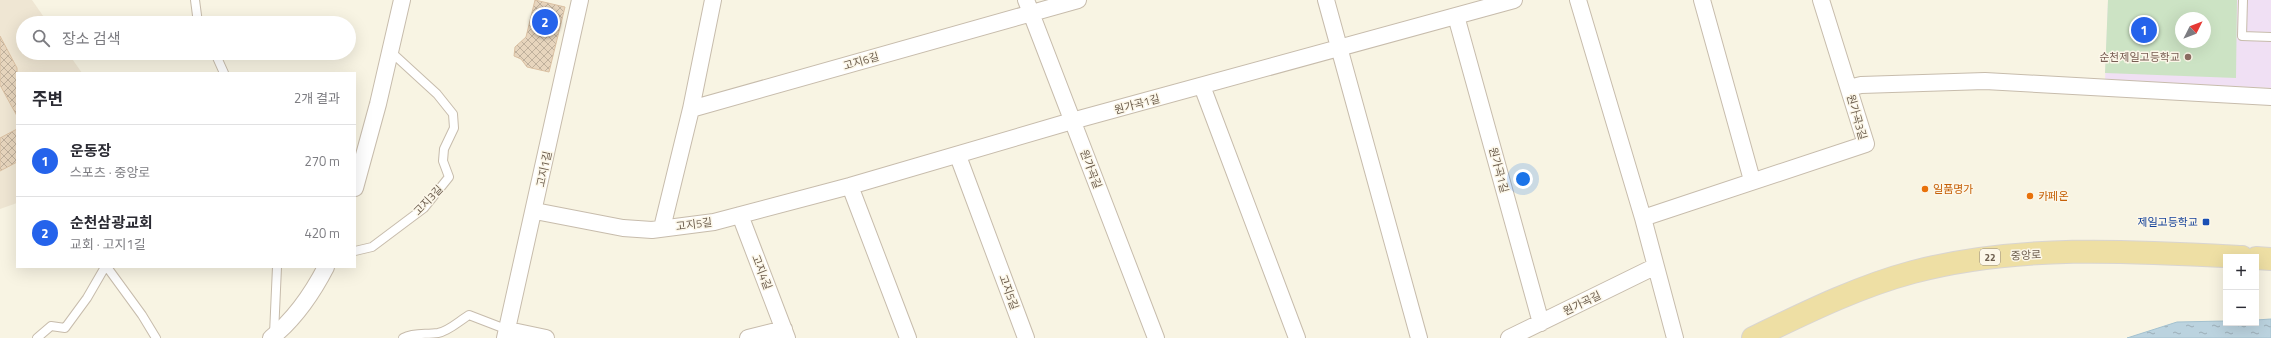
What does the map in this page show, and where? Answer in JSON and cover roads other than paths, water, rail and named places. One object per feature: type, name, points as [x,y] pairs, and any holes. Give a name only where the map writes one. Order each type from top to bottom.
[{"type":"main road","name":"중앙로","points":[[1753,338],[1842,296],[1913,272],[1993,256],[2069,252],[2223,256]]},
{"type":"main road","points":[[2259,258],[2271,259]]},
{"type":"street","points":[[356,184],[378,104],[402,0]]},
{"type":"street","name":"고지1길","points":[[507,334],[580,0]]},
{"type":"street","points":[[662,228],[690,109],[713,0]]},
{"type":"street","name":"고지6길","points":[[690,109],[1029,7],[1078,0]]},
{"type":"street","points":[[1326,0],[1419,338]]},
{"type":"street","name":"원가곡1길","points":[[1072,121],[1514,0]]},
{"type":"street","points":[[1578,0],[1643,218],[1654,267],[1675,338]]},
{"type":"street","points":[[1702,0],[1752,180]]},
{"type":"street","name":"원가곡3길","points":[[1643,218],[1752,180],[1866,144],[1821,0]]},
{"type":"street","name":"원가곡길","points":[[1029,7],[1156,338]]},
{"type":"street","name":"원가곡1길","points":[[1456,16],[1541,323]]},
{"type":"street","points":[[1849,88],[1861,85],[1985,81],[2271,97]]},
{"type":"street","points":[[1202,86],[1297,338]]},
{"type":"street","name":"고지5길","points":[[535,211],[623,228],[652,230],[714,222],[958,156],[1072,121]]},
{"type":"street","name":"고지5길","points":[[958,156],[1026,338]]},
{"type":"street","points":[[850,186],[908,338]]},
{"type":"street","name":"고지4길","points":[[740,215],[785,333],[748,338]]},
{"type":"street","name":"원가곡길","points":[[1509,338],[1654,267]]},
{"type":"street","points":[[273,337],[293,318],[314,289],[325,268]]},
{"type":"street","points":[[507,334],[546,338]]},
{"type":"lane","points":[[195,0],[197,16]]},
{"type":"lane","points":[[2243,0],[2242,36],[2271,37]]},
{"type":"lane","name":"고지3길","points":[[356,251],[372,247],[424,208],[449,177],[443,161],[444,149],[454,128],[453,114],[437,94],[390,50]]},
{"type":"lane","points":[[218,60],[224,72]]},
{"type":"lane","points":[[36,338],[51,326],[65,328],[87,298],[105,268]]},
{"type":"lane","points":[[107,268],[142,315],[156,338]]},
{"type":"lane","points":[[273,337],[277,268]]},
{"type":"lane","points":[[403,338],[413,333],[438,333],[446,331],[468,315],[507,334]]},
{"type":"water","points":[[2271,319],[2271,338],[2127,338],[2177,322],[2223,321],[2223,326],[2259,326],[2259,320]]},
{"type":"place","name":"순천삼광교회","points":[[545,22]]},
{"type":"place","name":"운동장","points":[[2144,30]]},
{"type":"place","name":"순천제일고등학교","points":[[2188,57]]},
{"type":"place","name":"일품명가","points":[[1925,189]]},
{"type":"place","name":"카페온","points":[[2030,196]]},
{"type":"place","name":"제일고등학교","points":[[2206,222]]}]
